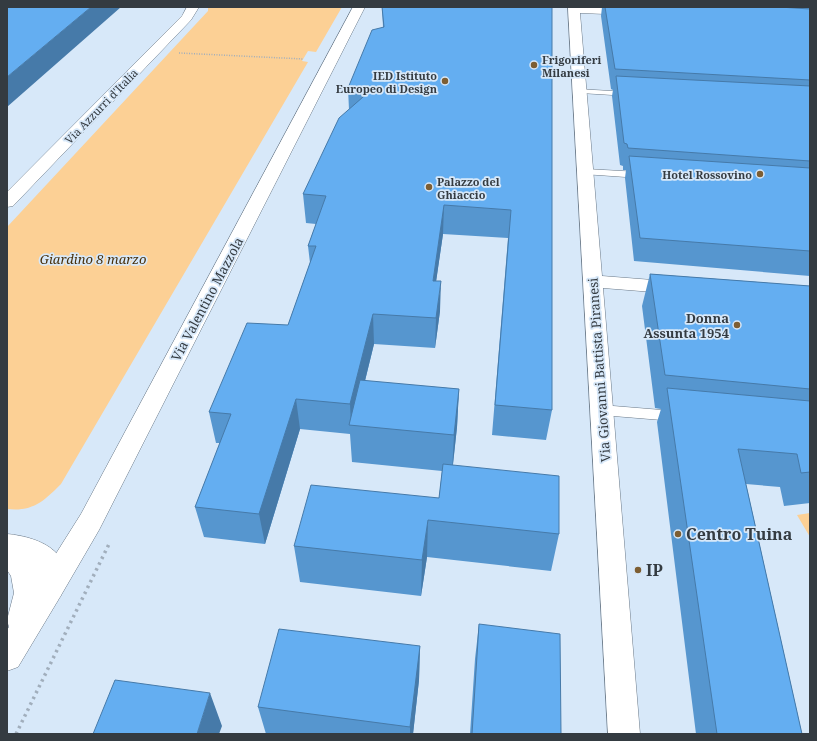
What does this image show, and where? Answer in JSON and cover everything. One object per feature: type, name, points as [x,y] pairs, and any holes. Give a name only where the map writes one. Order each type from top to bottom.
[{"type":"street","name":"Via Azzurri d'Italia","points":[[7,202],[187,18],[193,7]]},
{"type":"street","name":"Via Valentino Mazzola","points":[[7,657],[90,522],[354,20],[359,7]]},
{"type":"street","points":[[574,8],[643,13]]},
{"type":"street","name":"Via Giovanni Battista Piranesi","points":[[574,8],[624,734]]},
{"type":"street","points":[[593,281],[700,289]]},
{"type":"street","points":[[7,545],[30,549],[41,554],[48,564],[52,574],[50,588]]},
{"type":"street","points":[[7,553],[24,570],[28,579],[26,611],[7,657]]},
{"type":"lane","points":[[580,91],[636,94]]},
{"type":"lane","points":[[586,172],[646,176]]},
{"type":"lane","points":[[602,410],[687,418]]},
{"type":"path","points":[[177,53],[303,59]]},
{"type":"green space","name":"Giardino 8 marzo","points":[[208,7],[342,7],[316,52],[308,51],[302,61],[308,62],[61,484],[49,496],[31,507],[24,509],[7,509],[7,227],[208,11]]},
{"type":"green space","points":[[810,513],[810,537],[797,515]]},
{"type":"building","points":[[7,7],[91,7],[7,77]]},
{"type":"building","points":[[382,7],[552,7],[552,410],[495,405],[511,210],[444,205],[433,281],[441,281],[436,318],[373,314],[350,404],[296,399],[259,514],[195,507],[231,414],[209,412],[247,323],[288,325],[316,246],[308,246],[326,196],[303,194],[339,118],[371,90],[348,88],[372,30],[384,27]]},
{"type":"building","points":[[605,7],[779,7],[810,9],[810,80],[615,69]]},
{"type":"building","points":[[616,76],[810,86],[810,161],[628,148],[627,144],[624,143]]},
{"type":"building","points":[[629,156],[810,168],[810,251],[640,238]]},
{"type":"building","points":[[650,274],[810,286],[810,389],[665,375]]},
{"type":"building","points":[[360,380],[459,389],[454,435],[349,425]]},
{"type":"building","points":[[667,388],[810,401],[810,472],[801,473],[797,454],[738,449],[802,734],[717,734]]},
{"type":"building","points":[[443,464],[559,476],[559,534],[428,520],[422,560],[294,546],[311,485],[439,498]]},
{"type":"building","points":[[479,624],[560,634],[561,734],[472,734]]},
{"type":"building","points":[[279,629],[420,646],[410,727],[258,707]]},
{"type":"building","points":[[115,680],[210,693],[197,734],[93,734]]},
{"type":"place","name":"Frigoriferi Milanesi","points":[[534,65]]},
{"type":"place","name":"IED Istituto Europeo di Design","points":[[445,81]]},
{"type":"place","name":"Hotel Rossovino","points":[[760,174]]},
{"type":"place","name":"Palazzo del Ghiaccio","points":[[429,187]]},
{"type":"place","name":"Donna Assunta 1954","points":[[737,325]]},
{"type":"place","name":"Centro Tuina","points":[[678,534]]},
{"type":"place","name":"IP","points":[[638,570]]}]
